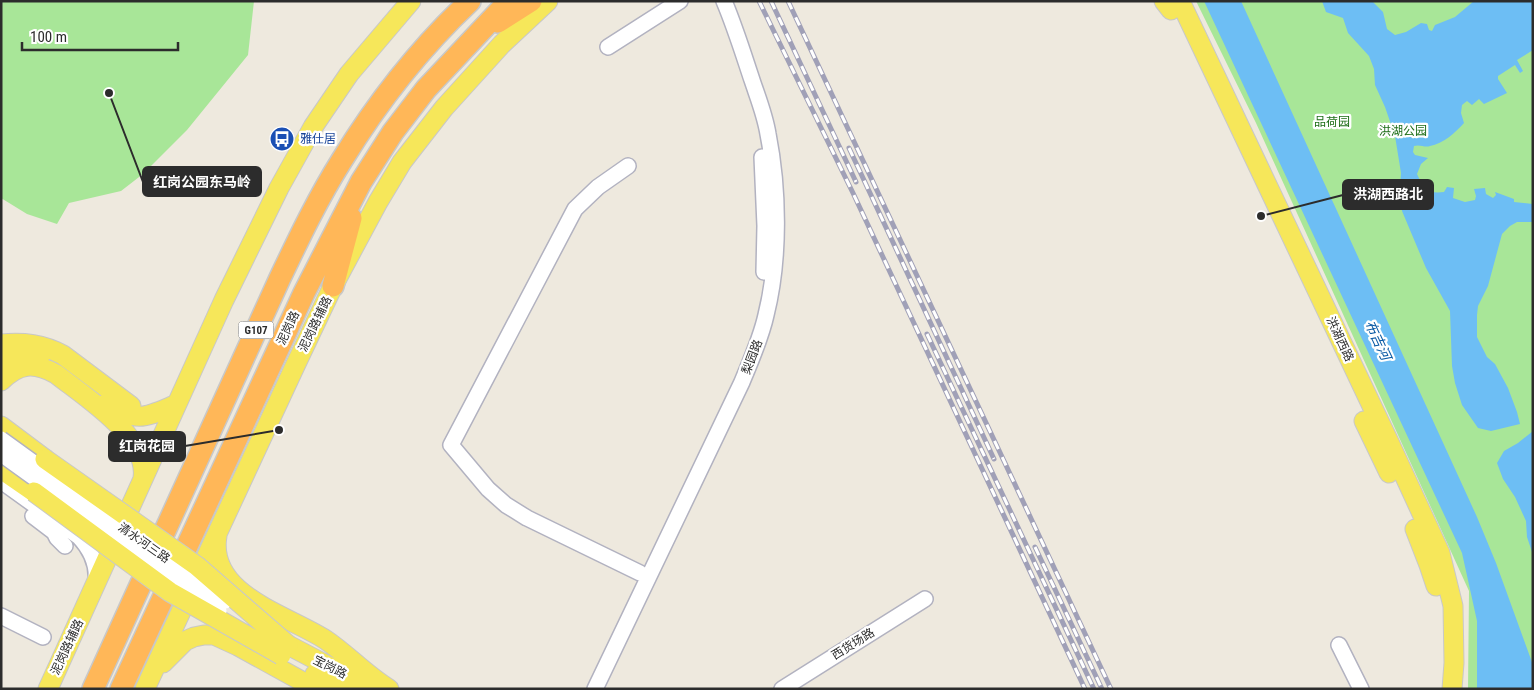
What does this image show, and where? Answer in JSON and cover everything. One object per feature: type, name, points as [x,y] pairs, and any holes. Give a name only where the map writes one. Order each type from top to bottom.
[{"type":"highway","name":"G107","points":[[93,689],[309,217],[342,160],[370,119],[412,64],[451,19],[470,1]]},
{"type":"highway","name":"泥岗路","points":[[121,689],[304,293],[360,182],[393,132],[426,89],[509,1]]},
{"type":"highway","points":[[477,35],[531,1]]},
{"type":"highway","points":[[334,286],[360,182]]},
{"type":"main road","name":"泥岗路辅路","points":[[48,689],[244,256],[278,188],[314,127],[349,74],[411,1]]},
{"type":"main road","name":"泥岗路辅路","points":[[149,682],[221,523],[334,286],[378,202],[402,162],[457,93],[502,44],[548,1]]},
{"type":"main road","name":"洪湖西路","points":[[1170,4],[1421,542],[1435,583],[1441,608],[1440,689]]},
{"type":"main road","name":"洪湖西路","points":[[1170,4],[1389,442],[1440,553],[1453,606],[1454,662],[1452,689]]},
{"type":"main road","points":[[1,344],[23,343],[52,348],[130,405],[150,414]]},
{"type":"main road","points":[[1,360],[16,355],[28,354],[49,360],[62,366],[120,412],[138,418],[178,404]]},
{"type":"main road","points":[[1,381],[11,372],[33,365],[45,368],[56,374],[121,426],[141,456],[144,470],[142,480]]},
{"type":"main road","points":[[1,426],[197,566],[284,650]]},
{"type":"main road","points":[[1,469],[170,592],[284,650]]},
{"type":"main road","points":[[221,523],[215,547],[219,565],[225,576],[261,605],[325,639],[364,672],[389,689]]},
{"type":"main road","points":[[149,682],[185,641],[204,634],[224,639],[316,689]]},
{"type":"main road","name":"宝岗路","points":[[284,650],[343,689]]},
{"type":"main road","name":"宝岗路","points":[[284,650],[372,689]]},
{"type":"street","points":[[608,48],[680,1]]},
{"type":"street","name":"梨园路","points":[[584,689],[740,361],[750,336],[762,288],[765,226],[761,156],[753,107],[723,1]]},
{"type":"street","name":"梨园路","points":[[595,689],[742,382],[766,316],[771,291],[776,220],[774,181],[768,133],[735,27],[723,1]]},
{"type":"street","points":[[628,166],[598,187],[575,209],[451,445],[488,489],[506,505],[527,518],[640,573]]},
{"type":"street","name":"清水河三路","points":[[1,440],[284,650]]},
{"type":"street","name":"清水河三路","points":[[1,454],[284,650]]},
{"type":"street","points":[[1,481],[79,537],[94,561],[97,573],[96,583]]},
{"type":"street","points":[[1,493],[54,532],[65,546]]},
{"type":"street","name":"西货场路","points":[[782,689],[925,599]]},
{"type":"street","points":[[1,616],[43,636]]},
{"type":"street","points":[[1339,645],[1360,689]]},
{"type":"green space","points":[[1,1],[254,1],[248,55],[187,130],[143,174],[121,191],[69,203],[57,224],[27,214],[1,198]]},
{"type":"green space","name":"洪湖公园","points":[[1196,1],[1533,1],[1533,689],[1468,689],[1469,591],[1256,123]]},
{"type":"water","name":"布吉河","points":[[1204,1],[1241,1],[1477,517],[1533,665],[1533,689],[1477,689],[1477,621],[1462,553]]},
{"type":"water","points":[[1322,1],[1372,1],[1383,12],[1387,29],[1395,35],[1406,32],[1421,23],[1427,24],[1429,30],[1432,31],[1435,25],[1455,17],[1474,1],[1533,1],[1533,50],[1517,60],[1523,71],[1520,73],[1515,65],[1498,76],[1507,93],[1484,104],[1479,99],[1472,105],[1467,101],[1462,105],[1461,113],[1464,123],[1457,130],[1435,145],[1414,146],[1413,152],[1415,155],[1428,158],[1421,164],[1417,174],[1424,187],[1430,191],[1444,192],[1447,187],[1454,188],[1453,198],[1465,202],[1475,200],[1474,189],[1485,188],[1486,194],[1493,198],[1496,195],[1495,192],[1514,199],[1514,202],[1533,204],[1533,222],[1517,222],[1502,234],[1488,286],[1478,306],[1477,315],[1477,337],[1487,357],[1495,364],[1508,388],[1520,424],[1491,431],[1478,428],[1462,405],[1452,366],[1450,311],[1426,268],[1402,211],[1401,173],[1395,136],[1375,85],[1374,69],[1369,56],[1348,33],[1343,18],[1326,12]]},
{"type":"water","points":[[1533,431],[1533,555],[1527,537],[1526,521],[1515,497],[1503,479],[1497,463],[1504,451]]},
{"type":"railway","points":[[759,1],[853,193],[1085,689]]},
{"type":"railway","points":[[771,1],[856,182]]},
{"type":"railway","points":[[788,1],[1111,689]]},
{"type":"railway","points":[[849,148],[994,459]]},
{"type":"railway","points":[[927,334],[1094,689]]},
{"type":"railway","points":[[1035,547],[1102,689]]},
{"type":"place","name":"红岗公园东马岭","points":[[109,93]]},
{"type":"place","name":"雅仕居","points":[[282,139]]},
{"type":"place","name":"洪湖西路北","points":[[1261,216]]},
{"type":"place","name":"红岗花园","points":[[279,430]]},
{"type":"park label","name":"品荷园","points":[[1332,122]]}]
